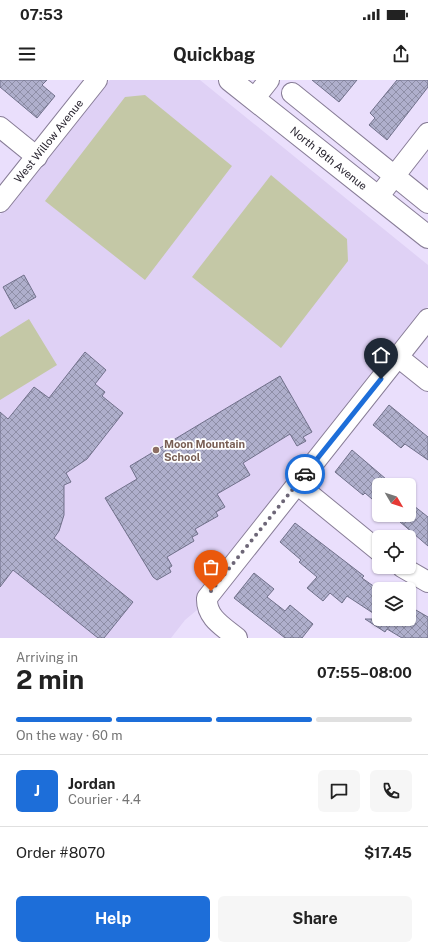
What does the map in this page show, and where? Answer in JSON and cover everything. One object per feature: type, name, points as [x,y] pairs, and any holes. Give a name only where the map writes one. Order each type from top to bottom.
[{"type":"main road","name":"North 19th Avenue","points":[[230,80],[428,237]]},
{"type":"street","name":"West Willow Avenue","points":[[0,202],[98,80]]},
{"type":"street","points":[[254,99],[269,80]]},
{"type":"street","points":[[292,93],[428,203]]},
{"type":"street","points":[[0,127],[37,157]]},
{"type":"street","points":[[378,197],[428,133]]},
{"type":"street","points":[[237,638],[212,618],[207,606],[207,598],[428,319]]},
{"type":"street","points":[[398,357],[428,381]]},
{"type":"street","points":[[297,484],[372,545]]},
{"type":"street","points":[[414,574],[428,582]]},
{"type":"shaded area","name":"Moon Mountain School","points":[[110,80],[200,80],[428,265],[428,306],[198,594],[197,610],[185,620],[171,638],[0,638],[0,215]]},
{"type":"green space","points":[[145,95],[232,166],[145,280],[45,201],[125,97]]},
{"type":"green space","points":[[271,175],[347,239],[348,261],[281,348],[192,277]]},
{"type":"green space","points":[[29,319],[57,365],[0,400],[0,337]]},
{"type":"building","points":[[0,80],[47,80],[42,85],[55,96],[37,118],[0,87]]},
{"type":"building","points":[[312,80],[357,80],[339,102]]},
{"type":"building","points":[[397,80],[428,80],[428,87],[387,140],[369,125],[375,118],[370,113]]},
{"type":"building","points":[[24,275],[36,297],[15,309],[3,287]]},
{"type":"building","points":[[85,352],[106,370],[95,384],[105,392],[102,396],[123,413],[87,459],[66,473],[71,482],[64,485],[64,515],[59,531],[54,538],[133,602],[104,638],[98,638],[13,570],[0,587],[0,412],[8,419],[34,387],[49,398]]},
{"type":"building","points":[[280,376],[312,432],[303,437],[306,441],[297,446],[290,434],[243,463],[250,475],[217,494],[225,507],[216,512],[218,516],[195,529],[198,534],[192,537],[194,541],[167,557],[172,566],[169,568],[171,572],[157,580],[153,577],[105,498],[137,479],[130,466]]},
{"type":"building","points":[[389,405],[428,437],[428,460],[405,444],[401,448],[373,425]]},
{"type":"building","points":[[352,450],[385,478],[372,478],[372,499],[365,493],[363,495],[335,472]]},
{"type":"building","points":[[416,508],[428,517],[428,546],[416,536],[416,530],[409,530],[400,522],[416,522]]},
{"type":"building","points":[[295,523],[364,576],[362,578],[372,585],[372,612],[347,596],[342,603],[330,593],[323,601],[307,588],[317,577],[299,562],[301,560],[280,542]]},
{"type":"building","points":[[254,573],[274,589],[267,597],[285,611],[290,605],[313,624],[302,638],[285,638],[234,598]]},
{"type":"building","points":[[416,610],[428,617],[428,638],[402,638],[387,629],[385,632],[376,626],[416,626]]},
{"type":"building","points":[[365,619],[372,619],[372,624]]},
{"type":"way so far","points":[[211,591],[305,474]]},
{"type":"place","name":"Moon Mountain School","points":[[156,450]]},
{"type":"route","points":[[305,474],[381,379]]}]
